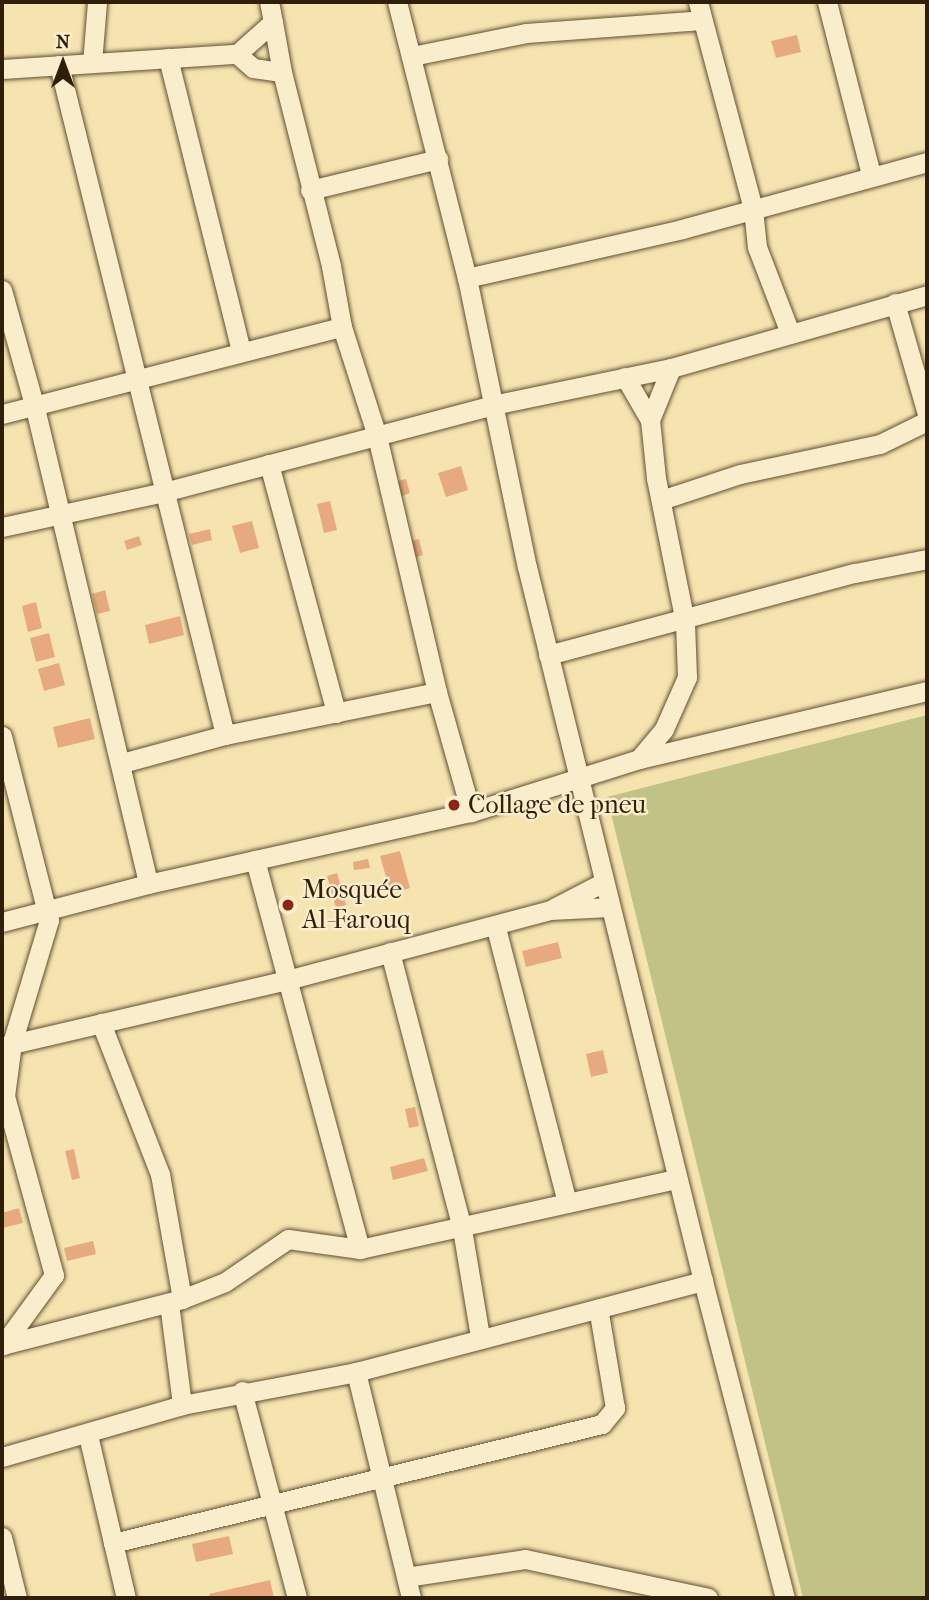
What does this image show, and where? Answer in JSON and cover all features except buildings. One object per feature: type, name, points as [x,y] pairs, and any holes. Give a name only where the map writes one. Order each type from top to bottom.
[{"type":"street","points":[[92,63],[97,2]]},
{"type":"street","points":[[269,2],[282,72],[331,266],[342,327],[377,436],[437,692],[471,812]]},
{"type":"street","points":[[397,2],[467,278],[548,655],[582,778],[604,882],[677,1179],[785,1598]]},
{"type":"street","points":[[827,2],[872,174]]},
{"type":"street","points":[[412,56],[526,33],[700,11],[753,209],[757,247],[790,332]]},
{"type":"street","points":[[2,69],[237,54],[273,22]]},
{"type":"street","points":[[237,54],[253,68],[282,72]]},
{"type":"street","points":[[168,58],[241,351]]},
{"type":"street","points":[[60,65],[140,381],[164,492],[225,735]]},
{"type":"street","points":[[310,190],[438,159]]},
{"type":"street","points":[[467,278],[753,209],[872,174],[927,162]]},
{"type":"street","points":[[2,290],[35,408],[122,763],[148,884]]},
{"type":"street","points":[[2,527],[164,492],[493,405],[671,368],[927,295]]},
{"type":"street","points":[[895,303],[927,414]]},
{"type":"street","points":[[2,414],[35,408],[241,351],[342,327]]},
{"type":"street","points":[[650,420],[671,368]]},
{"type":"street","points":[[625,377],[650,420],[661,500],[685,622],[686,683],[664,729],[639,759]]},
{"type":"street","points":[[661,500],[740,474],[898,438],[927,421]]},
{"type":"street","points":[[269,464],[336,713]]},
{"type":"street","points":[[548,655],[685,622],[855,573],[927,559]]},
{"type":"street","points":[[2,922],[148,884],[471,812],[639,759],[927,691]]},
{"type":"street","points":[[122,763],[225,735],[437,692]]},
{"type":"street","points":[[2,736],[9,797],[48,908],[47,930],[7,1045],[5,1096],[54,1278],[2,1345]]},
{"type":"street","points":[[255,860],[360,1249]]},
{"type":"street","points":[[7,1045],[496,928],[550,910],[604,882]]},
{"type":"street","points":[[550,910],[610,907]]},
{"type":"street","points":[[496,928],[567,1203]]},
{"type":"street","points":[[390,953],[462,1229],[480,1336]]},
{"type":"street","points":[[101,1023],[160,1174],[176,1301],[182,1405]]},
{"type":"street","points":[[2,1345],[176,1301],[225,1282],[288,1240],[360,1249],[462,1229],[677,1179]]},
{"type":"street","points":[[2,1457],[88,1435],[182,1405],[242,1391],[356,1372],[480,1336],[703,1281]]},
{"type":"street","points":[[113,1543],[270,1507],[608,1421],[615,1399],[598,1308]]},
{"type":"street","points":[[356,1372],[411,1598]]},
{"type":"street","points":[[242,1391],[270,1507],[297,1598]]},
{"type":"street","points":[[88,1435],[126,1598]]},
{"type":"street","points":[[2,1537],[17,1598]]},
{"type":"street","points":[[406,1577],[525,1559],[708,1598]]},
{"type":"shaded area","points":[[927,715],[927,1598],[803,1598],[607,797]]},
{"type":"place","name":"Collage de pneu","points":[[454,805]]},
{"type":"place","name":"Mosquée Al-Farouq","points":[[288,905]]}]
